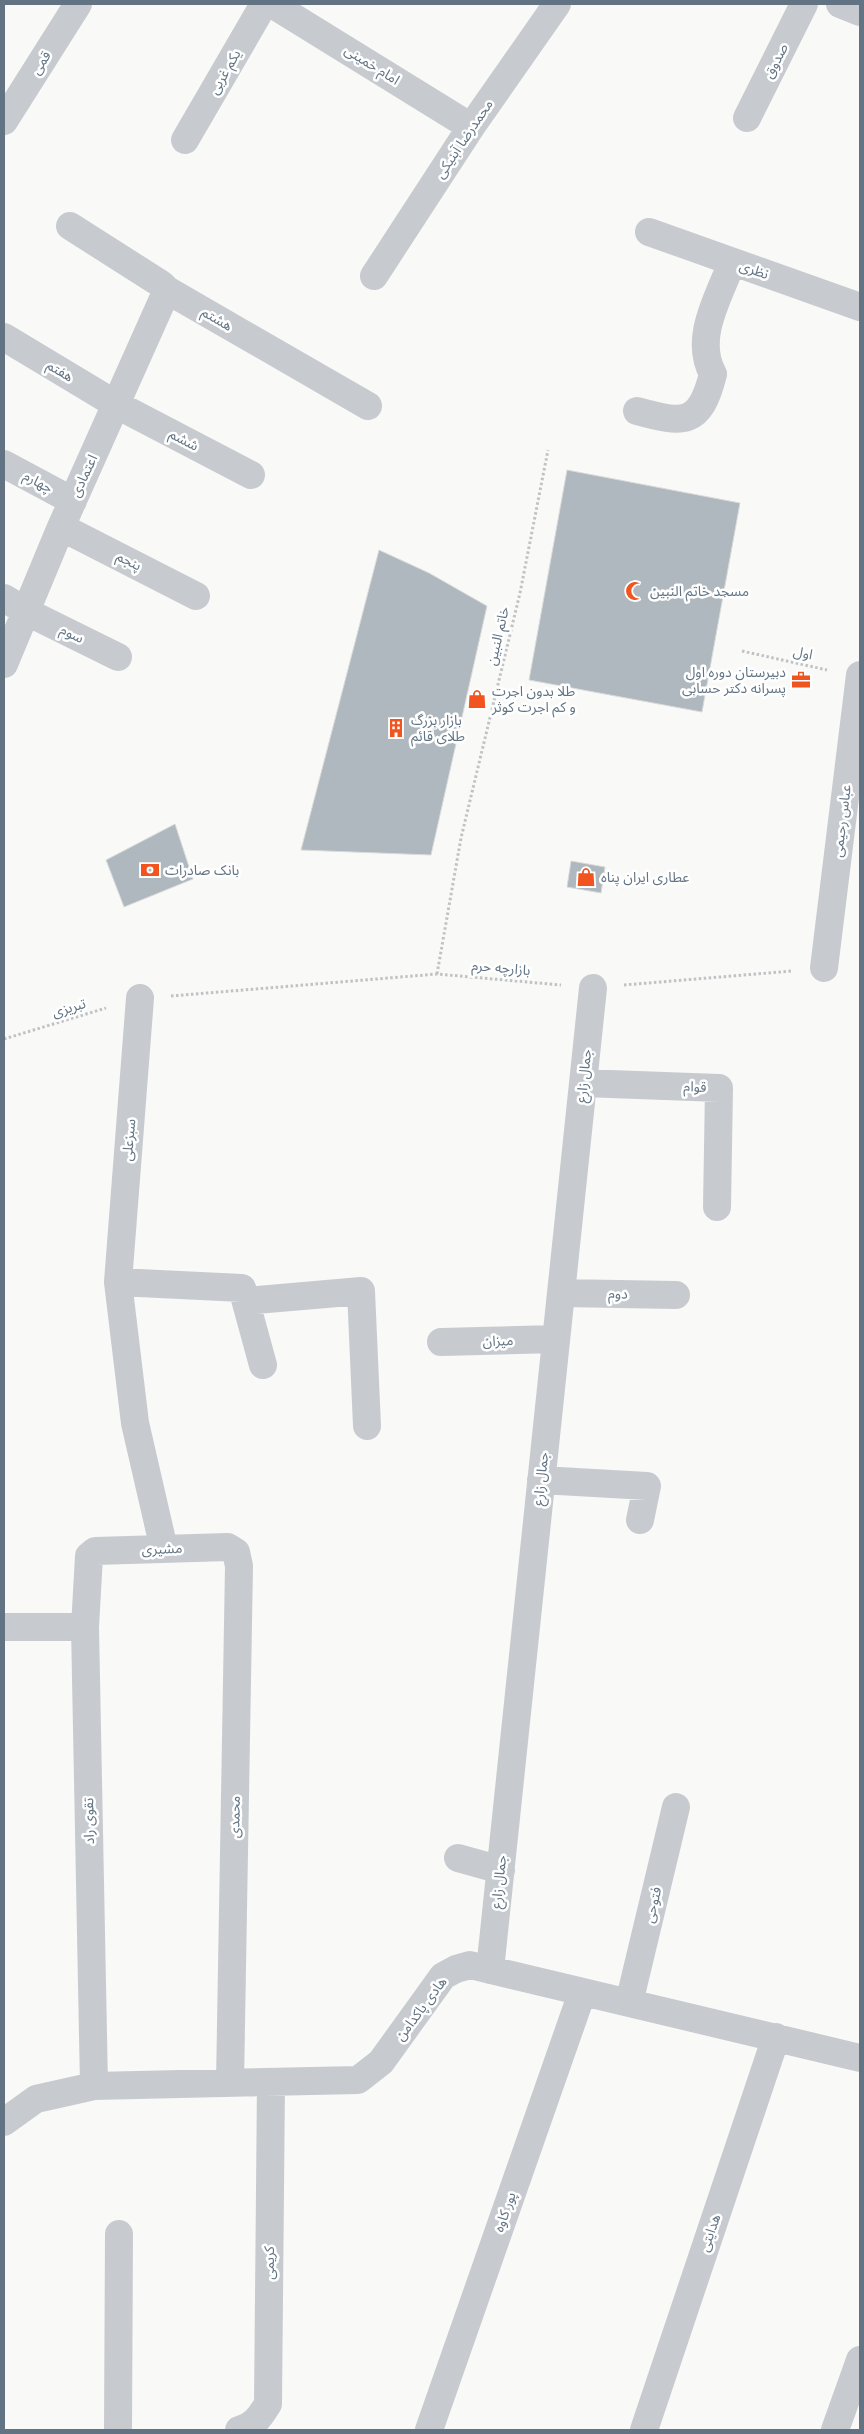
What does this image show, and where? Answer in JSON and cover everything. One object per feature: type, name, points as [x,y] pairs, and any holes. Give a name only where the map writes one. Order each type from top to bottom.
[{"type":"street","name":"قمی","points":[[4,122],[78,4]]},
{"type":"street","name":"یکم غربی","points":[[185,140],[264,4]]},
{"type":"street","name":"امام خمینی","points":[[272,4],[471,127]]},
{"type":"street","name":"محمدرضا آبنیکی","points":[[374,276],[471,127],[556,4]]},
{"type":"street","name":"صدوق","points":[[747,118],[804,4]]},
{"type":"street","points":[[840,4],[860,12]]},
{"type":"street","name":"هشتم","points":[[70,226],[162,284],[167,290],[368,406]]},
{"type":"street","name":"نظری","points":[[649,232],[860,307]]},
{"type":"street","points":[[637,411],[659,417],[682,420],[693,414],[707,399],[713,374],[709,366],[706,330],[732,262]]},
{"type":"street","name":"اعتمادی","points":[[4,664],[14,604],[61,526],[117,405],[167,290]]},
{"type":"street","name":"هفتم","points":[[4,337],[117,405]]},
{"type":"street","name":"ششم","points":[[117,405],[251,476]]},
{"type":"street","name":"چهارم","points":[[4,464],[73,501]]},
{"type":"street","name":"پنجم","points":[[61,526],[196,596]]},
{"type":"street","name":"سوم","points":[[14,604],[118,657]]},
{"type":"street","name":"عباس رحیمی","points":[[824,968],[860,676]]},
{"type":"street","name":"جمال زارع","points":[[490,1970],[594,988]]},
{"type":"street","name":"سبزعلی","points":[[140,998],[118,1282],[135,1423],[164,1549]]},
{"type":"street","name":"قوام","points":[[583,1083],[719,1088],[717,1207]]},
{"type":"street","points":[[118,1282],[242,1288],[263,1365]]},
{"type":"street","points":[[246,1301],[361,1291],[366,1426]]},
{"type":"street","name":"دوم","points":[[561,1293],[676,1295]]},
{"type":"street","name":"میزان","points":[[440,1342],[556,1339]]},
{"type":"street","points":[[541,1480],[647,1486],[640,1520]]},
{"type":"street","name":"مشیری","points":[[88,1556],[95,1551],[228,1547],[236,1552]]},
{"type":"street","name":"محمدی","points":[[230,2083],[239,1566],[236,1552]]},
{"type":"street","name":"تقوی راد","points":[[88,1556],[85,1627],[94,2086]]},
{"type":"street","points":[[4,1627],[85,1627]]},
{"type":"street","name":"فتوحی","points":[[629,2003],[676,1807]]},
{"type":"street","points":[[458,1858],[501,1870]]},
{"type":"street","name":"هادی پاکدامن","points":[[11,2116],[36,2099],[94,2086],[358,2080],[381,2062],[443,1976],[456,1969],[470,1965],[582,1993],[776,2036],[860,2058]]},
{"type":"street","name":"پور کاوه","points":[[429,2430],[582,1993]]},
{"type":"street","name":"هدایتی","points":[[644,2430],[776,2036]]},
{"type":"street","name":"کریمی","points":[[239,2430],[258,2420],[268,2404],[271,2082]]},
{"type":"street","points":[[118,2430],[119,2234]]},
{"type":"street","points":[[835,2430],[860,2360]]},
{"type":"path","name":"خاتم النبین","points":[[437,974],[461,838],[520,593],[548,450]]},
{"type":"path","name":"اول","points":[[742,651],[860,676]]},
{"type":"path","name":"بازارچه حرم","points":[[140,998],[437,974],[594,988],[824,968]]},
{"type":"path","name":"تبریزی","points":[[4,1039],[140,998]]},
{"type":"building","name":"مسجد خاتم النبین","points":[[567,470],[740,503],[702,712],[529,680]]},
{"type":"building","name":"بازار بزرگ طلای قائم","points":[[379,550],[429,573],[487,606],[431,855],[301,850]]},
{"type":"building","name":"بانک صادرات","points":[[175,824],[193,879],[124,907],[106,860]]},
{"type":"building","name":"عطاری ایران پناه","points":[[571,861],[605,867],[601,893],[567,887]]},
{"type":"place","name":"مسجد خاتم النبین","points":[[635,591]]},
{"type":"place","name":"دبیرستان دوره اول پسرانه دکتر حسابی","points":[[801,680]]},
{"type":"place","name":"طلا بدون اجرت و كم اجرت كوثر","points":[[477,699]]},
{"type":"place","name":"بازار بزرگ طلای قائم","points":[[396,728]]},
{"type":"place","name":"بانک صادرات","points":[[150,870]]},
{"type":"place","name":"عطاری ایران پناه","points":[[586,877]]}]
